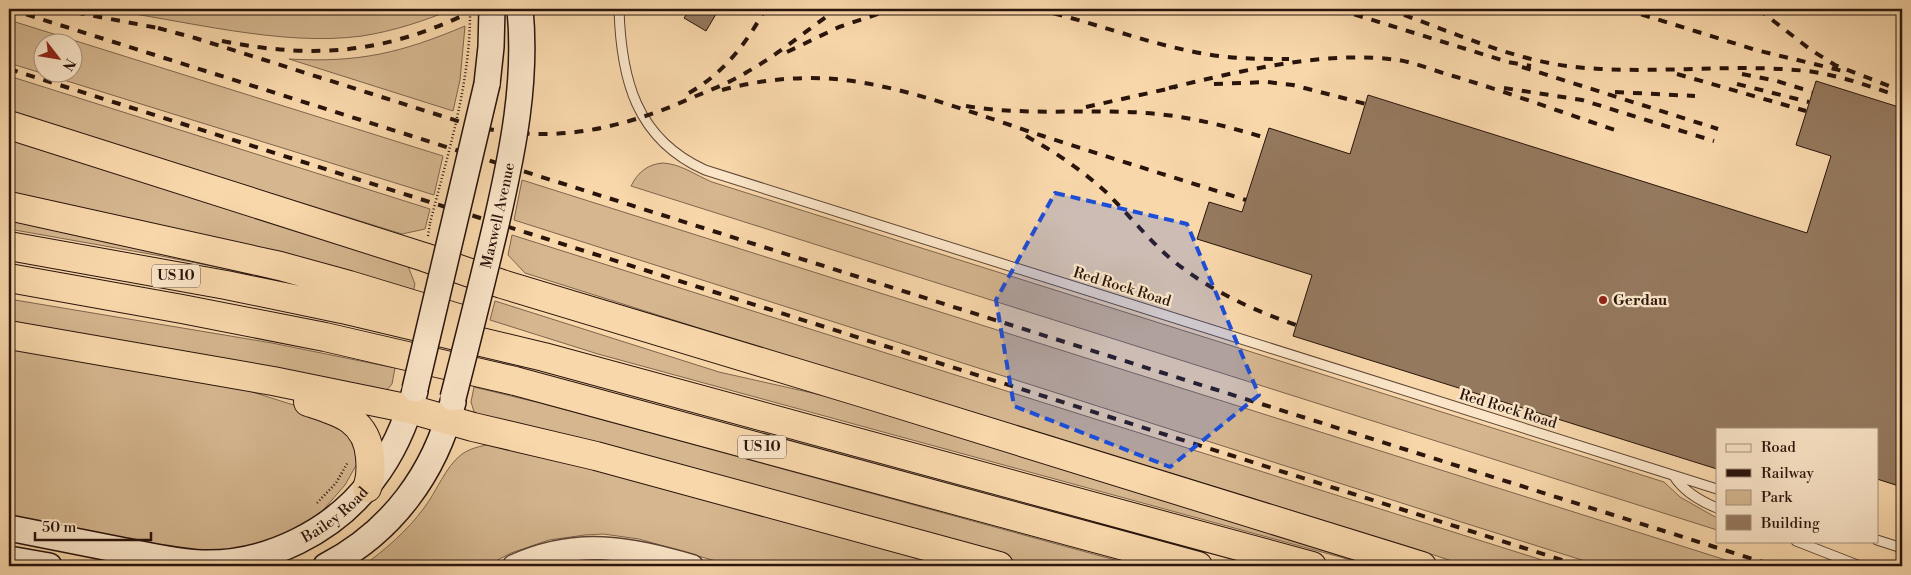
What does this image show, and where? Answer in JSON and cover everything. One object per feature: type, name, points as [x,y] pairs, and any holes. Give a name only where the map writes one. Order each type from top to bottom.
[{"type":"highway","points":[[9,126],[433,260],[483,278],[860,392],[1422,566]]},
{"type":"highway","points":[[9,206],[312,274],[507,333],[685,394]]},
{"type":"highway","name":"US 10","points":[[9,246],[197,280],[342,309],[544,357],[1312,566]]},
{"type":"highway","name":"US 10","points":[[9,278],[325,337],[515,381],[1198,566]]},
{"type":"highway","points":[[9,335],[273,381],[412,399],[451,409],[596,456],[999,566]]},
{"type":"highway","points":[[189,367],[331,409],[348,417],[359,427],[368,444],[371,471],[367,488]]},
{"type":"main road","points":[[412,399],[433,260],[484,98],[491,53],[492,9]]},
{"type":"main road","name":"Maxwell Avenue","points":[[451,409],[514,144],[519,112],[522,65],[520,9]]},
{"type":"main road","name":"Bailey Road","points":[[9,528],[181,561],[203,563],[232,561],[270,552],[302,539],[343,512],[367,488],[390,455],[412,399]]},
{"type":"main road","points":[[326,566],[361,545],[402,507],[430,465],[451,409]]},
{"type":"main road","points":[[9,559],[45,566]]},
{"type":"street","points":[[45,566],[49,536]]},
{"type":"street","points":[[514,566],[557,551],[601,548],[636,551],[692,566]]},
{"type":"lane","name":"Red Rock Road","points":[[619,9],[624,68],[633,96],[642,115],[664,144],[682,158],[704,170],[1716,489]]},
{"type":"lane","points":[[1674,476],[1690,493],[1716,507]]},
{"type":"lane","points":[[1878,540],[1902,548]]},
{"type":"lane","points":[[1799,542],[1860,566]]},
{"type":"path","points":[[430,223],[465,76],[470,9]]},
{"type":"path","points":[[316,505],[336,483],[351,457]]},
{"type":"highlighted area","points":[[1055,193],[1187,224],[1259,395],[1170,467],[1014,406],[996,300]]},
{"type":"green space","points":[[102,9],[453,9],[397,28],[362,36],[299,38],[232,31]]},
{"type":"green space","points":[[9,20],[47,32],[32,32],[32,70],[9,63]]},
{"type":"green space","points":[[465,26],[460,80],[453,111],[289,59],[337,59],[379,54],[420,43]]},
{"type":"green space","points":[[82,43],[443,156],[434,195],[70,82],[82,82]]},
{"type":"green space","points":[[9,76],[430,209],[425,229],[402,234],[9,112]]},
{"type":"green space","points":[[9,133],[406,261],[415,284],[412,296],[9,198]]},
{"type":"green space","points":[[670,164],[712,182],[1664,482],[1680,497],[1716,517],[1716,530],[631,186],[644,170],[653,165]]},
{"type":"green space","points":[[522,180],[1745,566],[1645,567],[1585,561],[1455,520],[514,220]]},
{"type":"green space","points":[[9,216],[302,284],[161,256],[9,229]]},
{"type":"green space","points":[[512,235],[1561,566],[1467,566],[863,380],[525,273],[508,255]]},
{"type":"green space","points":[[9,299],[272,343],[395,368],[392,384],[385,392],[9,323]]},
{"type":"green space","points":[[495,301],[719,372],[870,406],[1403,566],[1373,566],[598,354],[490,320]]},
{"type":"green space","points":[[9,341],[246,390],[319,413],[353,433],[358,462],[345,485],[317,517],[297,530],[247,548],[198,553],[9,517]]},
{"type":"green space","points":[[474,387],[540,403],[1137,566],[1034,566],[590,444],[476,418],[471,402]]},
{"type":"green space","points":[[498,443],[971,566],[733,566],[639,539],[603,534],[549,540],[511,553],[486,566],[363,566],[411,524],[429,501],[456,459],[470,450]]},
{"type":"green space","points":[[580,561],[608,561],[607,566],[551,566]]},
{"type":"building","points":[[690,9],[719,9],[706,31],[684,18]]},
{"type":"building","name":"Gerdau","points":[[1816,81],[1902,108],[1902,487],[1878,479],[1878,428],[1716,428],[1716,469],[1293,336],[1312,275],[1197,239],[1209,202],[1242,212],[1269,128],[1350,154],[1368,95],[1807,233],[1831,156],[1796,145]]},
{"type":"railway","points":[[9,9],[1775,566]]},
{"type":"railway","points":[[58,9],[163,29]]},
{"type":"railway","points":[[222,41],[290,50],[352,49],[413,35],[444,24],[476,9]]},
{"type":"railway","points":[[689,93],[724,67],[750,34],[765,9]]},
{"type":"railway","points":[[158,28],[467,124],[497,131],[555,134],[612,126],[640,118],[722,85],[770,58],[837,9]]},
{"type":"railway","points":[[787,52],[839,27],[893,9]]},
{"type":"railway","points":[[1036,9],[1184,50],[1236,58],[1289,59]]},
{"type":"railway","points":[[1337,9],[1508,62],[1531,66]]},
{"type":"railway","points":[[1387,9],[1503,51],[1551,63],[1575,67],[1633,70],[1749,68],[1807,71],[1843,78],[1902,97]]},
{"type":"railway","points":[[1624,9],[1756,50],[1843,71]]},
{"type":"railway","points":[[1758,9],[1811,50],[1835,65],[1889,86]]},
{"type":"railway","points":[[1169,88],[1254,69],[1313,60],[1342,58],[1398,60],[1494,89],[1615,130]]},
{"type":"railway","points":[[1522,67],[1718,129]]},
{"type":"railway","points":[[9,69],[1581,566]]},
{"type":"railway","points":[[1677,74],[1806,111]]},
{"type":"railway","points":[[1742,74],[1777,81],[1812,92]]},
{"type":"railway","points":[[722,90],[764,81],[807,78],[835,79],[887,87],[940,102],[1246,200]]},
{"type":"railway","points":[[1214,84],[1267,82],[1293,85],[1366,104]]},
{"type":"railway","points":[[1737,84],[1809,102]]},
{"type":"railway","points":[[1086,107],[1176,87]]},
{"type":"railway","points":[[1504,88],[1582,100],[1714,141]]},
{"type":"railway","points":[[1615,92],[1695,96]]},
{"type":"railway","points":[[966,106],[1026,111],[1145,113],[1180,117],[1214,124],[1266,138]]},
{"type":"railway","points":[[1026,136],[1068,162],[1098,185],[1146,235],[1185,270],[1230,298],[1296,325]]},
{"type":"place","name":"Gerdau","points":[[1603,300]]}]
